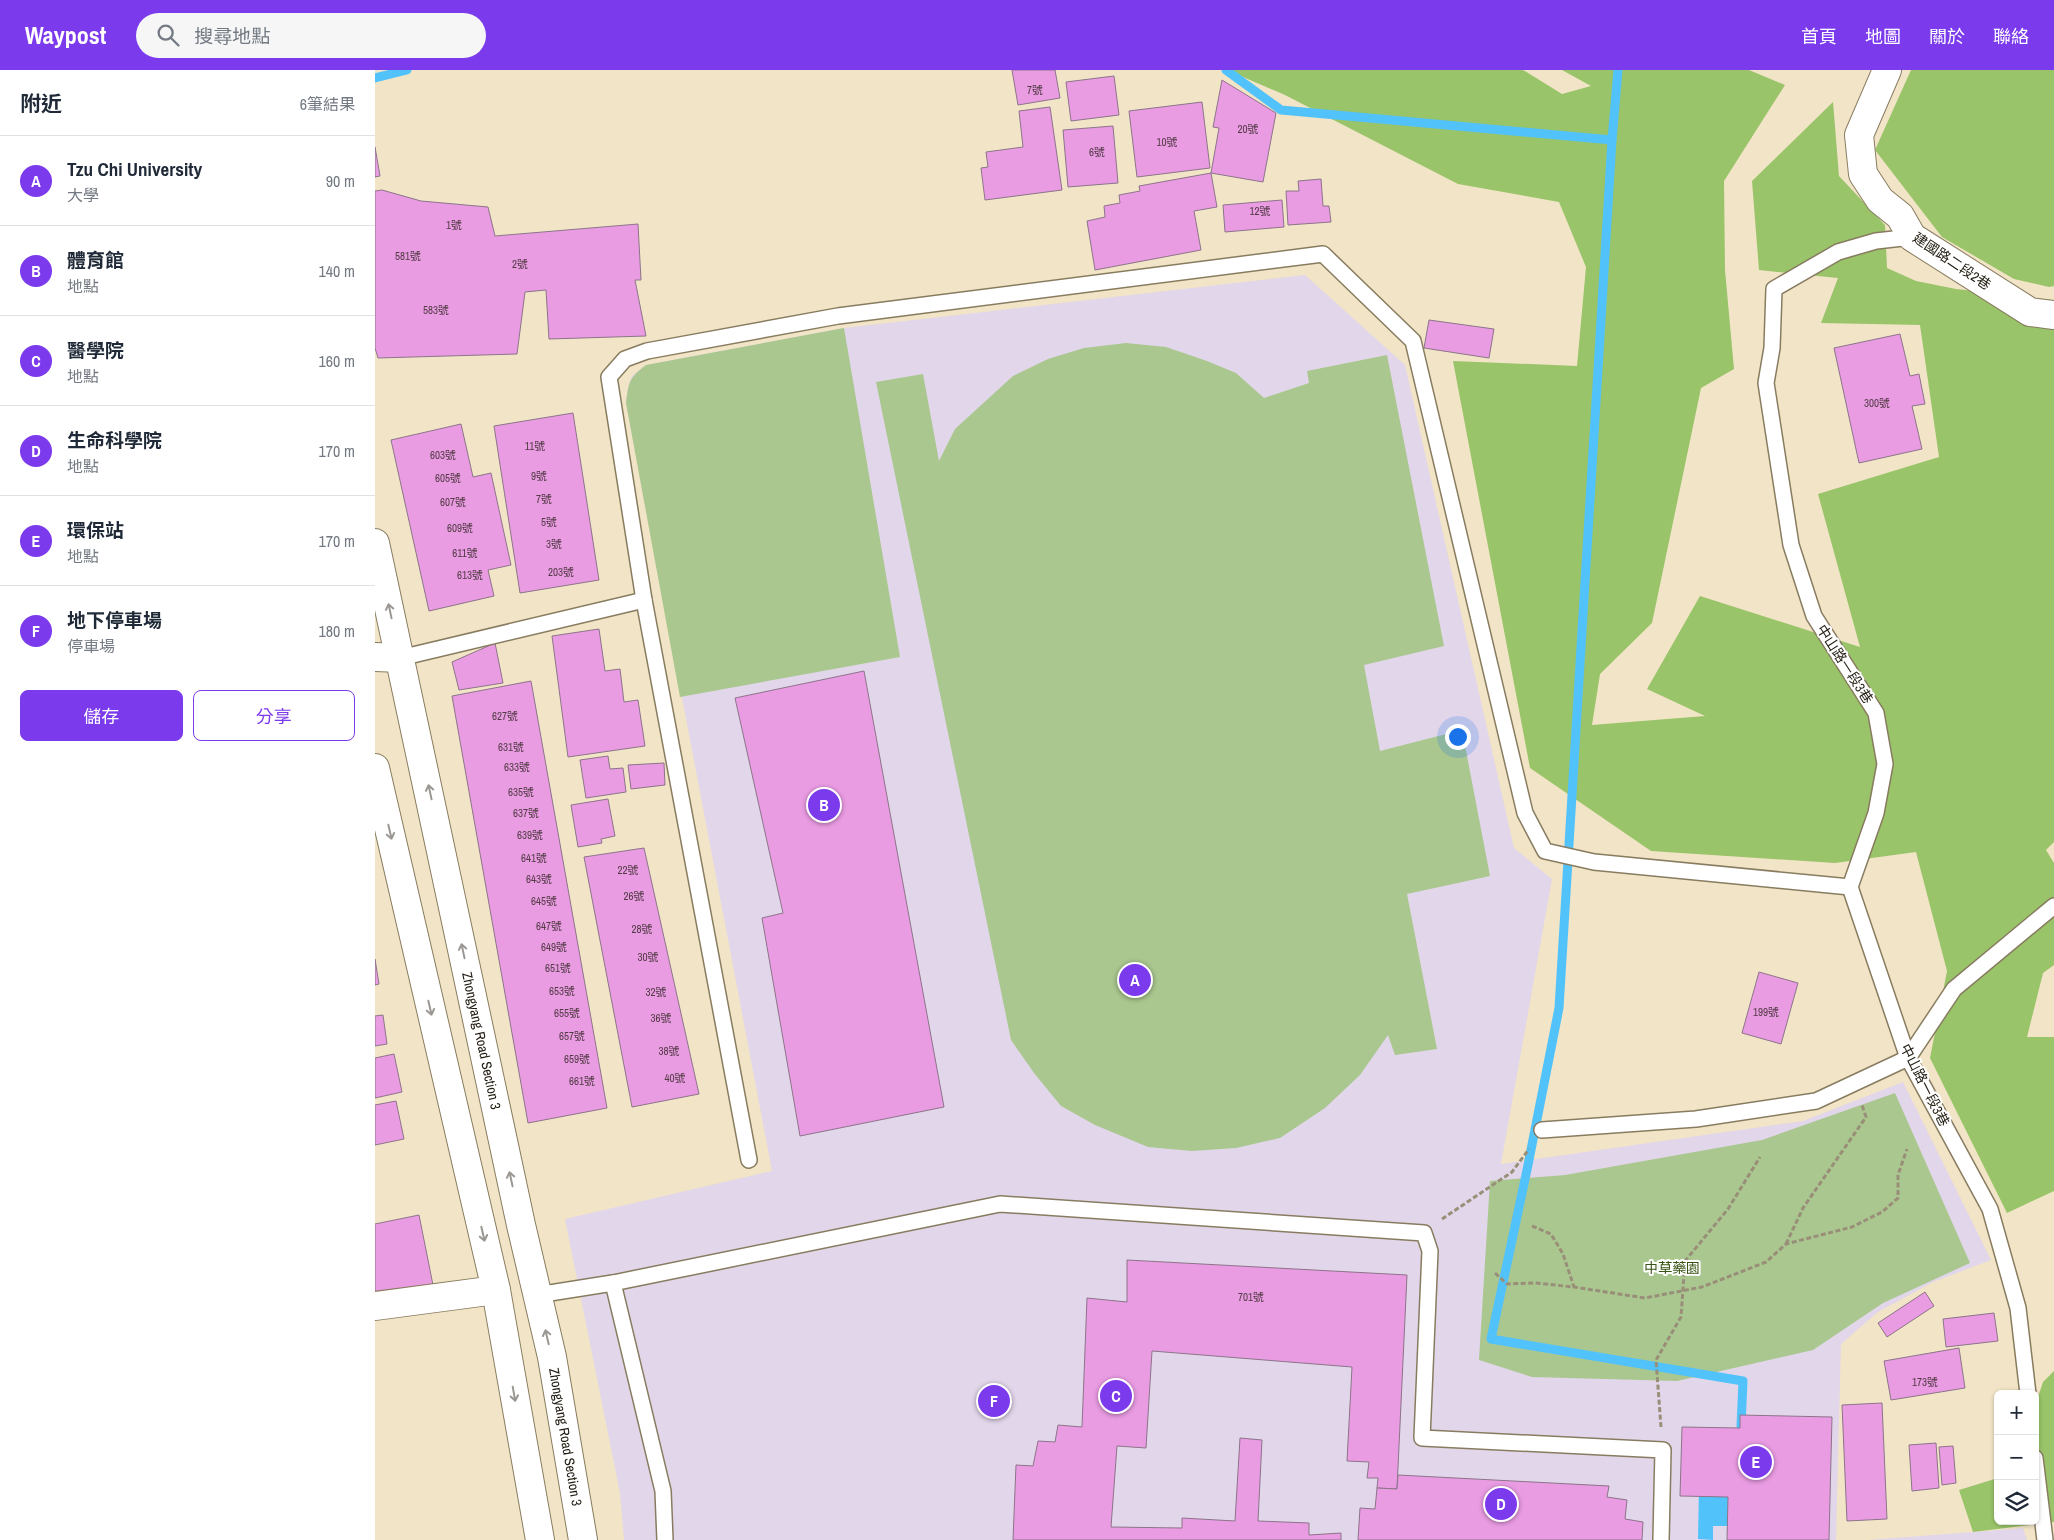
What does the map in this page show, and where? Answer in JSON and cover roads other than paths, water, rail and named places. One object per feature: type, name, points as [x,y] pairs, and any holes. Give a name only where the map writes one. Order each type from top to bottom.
[{"type":"street","name":"建國路二段2巷","points":[[1887,70],[1859,135],[1863,174],[1880,200],[1900,216],[1912,237],[2030,312],[2054,315]]},
{"type":"street","name":"Zhongyang Road Section 3","points":[[375,543],[388,657],[552,1357],[583,1540]]},
{"type":"street","points":[[375,768],[496,1290],[540,1540]]},
{"type":"street","points":[[375,1306],[496,1290]]},
{"type":"lane","name":"中山路一段3巷","points":[[1912,237],[1876,240],[1838,252],[1774,289],[1772,348],[1766,383],[1791,545],[1815,616],[1876,713],[1885,764],[1876,813],[1850,887],[1908,1058],[1990,1210],[2018,1308],[2028,1390]]},
{"type":"lane","points":[[749,1160],[644,600],[609,377],[625,359],[647,351],[838,316],[1323,254],[1413,341],[1525,813],[1545,850],[1594,862],[1850,887]]},
{"type":"lane","points":[[388,657],[644,600]]},
{"type":"lane","points":[[1542,1130],[1696,1119],[1816,1101],[1908,1058],[1954,989],[2054,906]]},
{"type":"lane","points":[[537,1295],[613,1283],[1000,1204],[1424,1233],[1430,1251],[1422,1438],[1663,1450],[1661,1540]]},
{"type":"lane","points":[[613,1283],[663,1491],[665,1540]]},
{"type":"lane","points":[[2038,1480],[2045,1540]]},
{"type":"water","points":[[1699,1486],[1729,1487],[1728,1526],[1713,1526],[1713,1540],[1698,1539]]},
{"type":"waterway","points":[[375,78],[407,70]]},
{"type":"waterway","points":[[1226,70],[1281,110],[1612,140]]},
{"type":"waterway","points":[[1618,70],[1612,140],[1559,1008],[1491,1339],[1743,1381],[1741,1426]]},
{"type":"place","name":"體育館","points":[[824,805]]},
{"type":"place","name":"Tzu Chi University","points":[[1135,980]]},
{"type":"place","name":"醫學院","points":[[1116,1396]]},
{"type":"place","name":"地下停車場","points":[[994,1401]]},
{"type":"place","name":"環保站","points":[[1756,1462]]},
{"type":"place","name":"生命科學院","points":[[1501,1504]]},
{"type":"park label","name":"中草藥園","points":[[1672,1268]]}]
